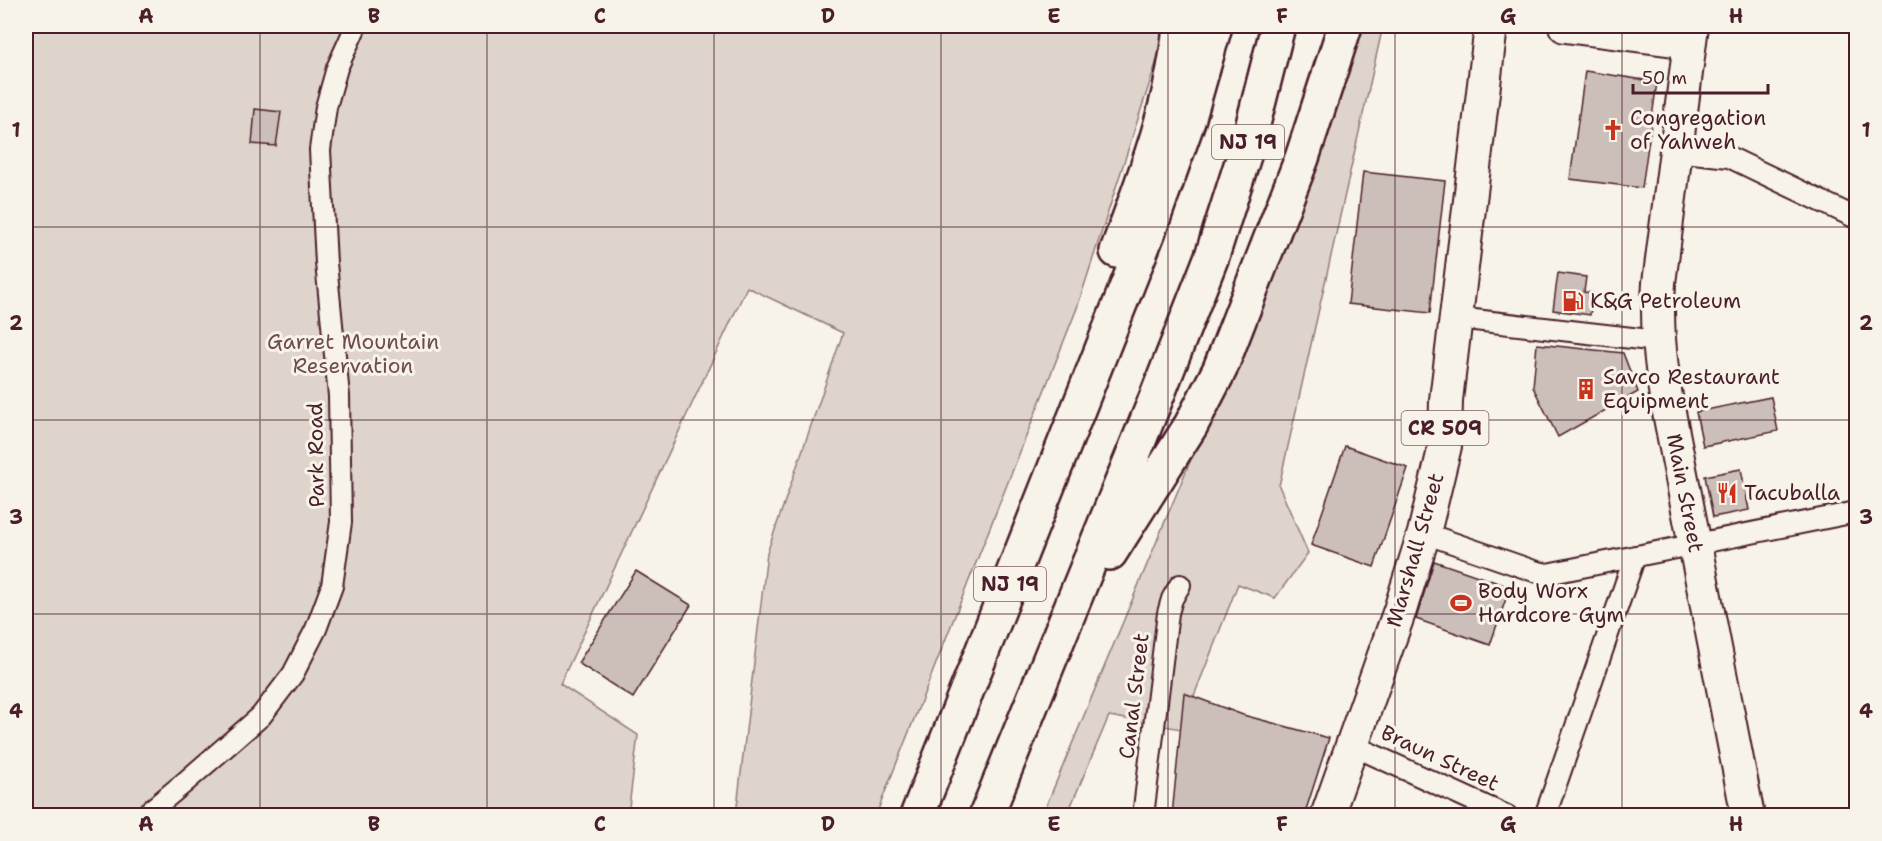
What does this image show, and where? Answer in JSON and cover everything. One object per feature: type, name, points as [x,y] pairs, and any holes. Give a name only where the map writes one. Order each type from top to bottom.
[{"type":"highway","points":[[1101,352],[1101,296],[1157,136],[1174,73],[1180,26]]},
{"type":"highway","name":"NJ 19","points":[[917,816],[1169,177],[1203,72],[1215,26]]},
{"type":"highway","name":"NJ 19","points":[[986,816],[1212,256],[1249,140],[1278,26]]},
{"type":"highway","points":[[1063,628],[1191,425],[1220,369],[1302,158],[1345,26]]},
{"type":"main road","name":"Marshall Street","points":[[1327,816],[1400,610],[1424,533],[1445,446],[1446,400],[1491,26]]},
{"type":"main road","points":[[1565,26],[1691,34]]},
{"type":"main road","name":"Main Street","points":[[1691,34],[1656,310],[1658,341],[1666,397],[1748,816]]},
{"type":"street","name":"Park Road","points":[[144,816],[261,716],[293,674],[316,629],[332,586],[341,522],[339,396],[326,262],[320,150],[326,107],[337,68],[356,26]]},
{"type":"street","points":[[1676,151],[1729,157],[1857,218]]},
{"type":"street","points":[[1457,318],[1658,341]]},
{"type":"street","points":[[1424,533],[1544,573],[1857,512]]},
{"type":"street","points":[[1545,816],[1635,556]]},
{"type":"street","name":"Canal Street","points":[[1143,816],[1168,613],[1172,599],[1180,585]]},
{"type":"street","name":"Braun Street","points":[[1352,745],[1507,816]]},
{"type":"green space","name":"Garret Mountain Reservation","points":[[26,26],[1168,26],[1077,308],[876,815],[736,815],[767,553],[843,333],[747,287],[560,684],[638,735],[628,815],[26,815]]},
{"type":"green space","points":[[1361,26],[1383,26],[1279,486],[1308,553],[1275,598],[1238,584],[1181,729],[1109,716],[1067,815],[1042,816],[1199,440],[1213,419],[1343,86]]},
{"type":"building","name":"Congregation of Yahweh","points":[[1585,71],[1657,82],[1642,188],[1570,179]]},
{"type":"building","points":[[255,109],[281,112],[276,146],[252,144]]},
{"type":"building","points":[[1363,172],[1445,181],[1430,313],[1348,304]]},
{"type":"building","name":"K&G Petroleum","points":[[1558,273],[1586,277],[1584,292],[1593,293],[1590,315],[1553,310]]},
{"type":"building","name":"Savco Restaurant Equipment","points":[[1537,344],[1623,353],[1638,392],[1558,437],[1533,387]]},
{"type":"building","points":[[1771,397],[1778,431],[1703,446],[1696,412]]},
{"type":"building","points":[[1345,446],[1408,468],[1374,567],[1311,545]]},
{"type":"building","name":"Tacuballa","points":[[1741,469],[1749,510],[1713,517],[1705,476]]},
{"type":"building","name":"Body Worx Hardcore Gym","points":[[1434,561],[1510,587],[1490,645],[1416,619]]},
{"type":"building","points":[[636,571],[691,605],[633,698],[578,663]]},
{"type":"building","points":[[1184,693],[1243,715],[1329,738],[1304,816],[1172,816]]},
{"type":"place","name":"Congregation of Yahweh","points":[[1613,130]]},
{"type":"place","name":"K&G Petroleum","points":[[1573,301]]},
{"type":"place","name":"Savco Restaurant Equipment","points":[[1586,389]]},
{"type":"place","name":"Tacuballa","points":[[1727,493]]},
{"type":"place","name":"Body Worx Hardcore Gym","points":[[1461,603]]}]
